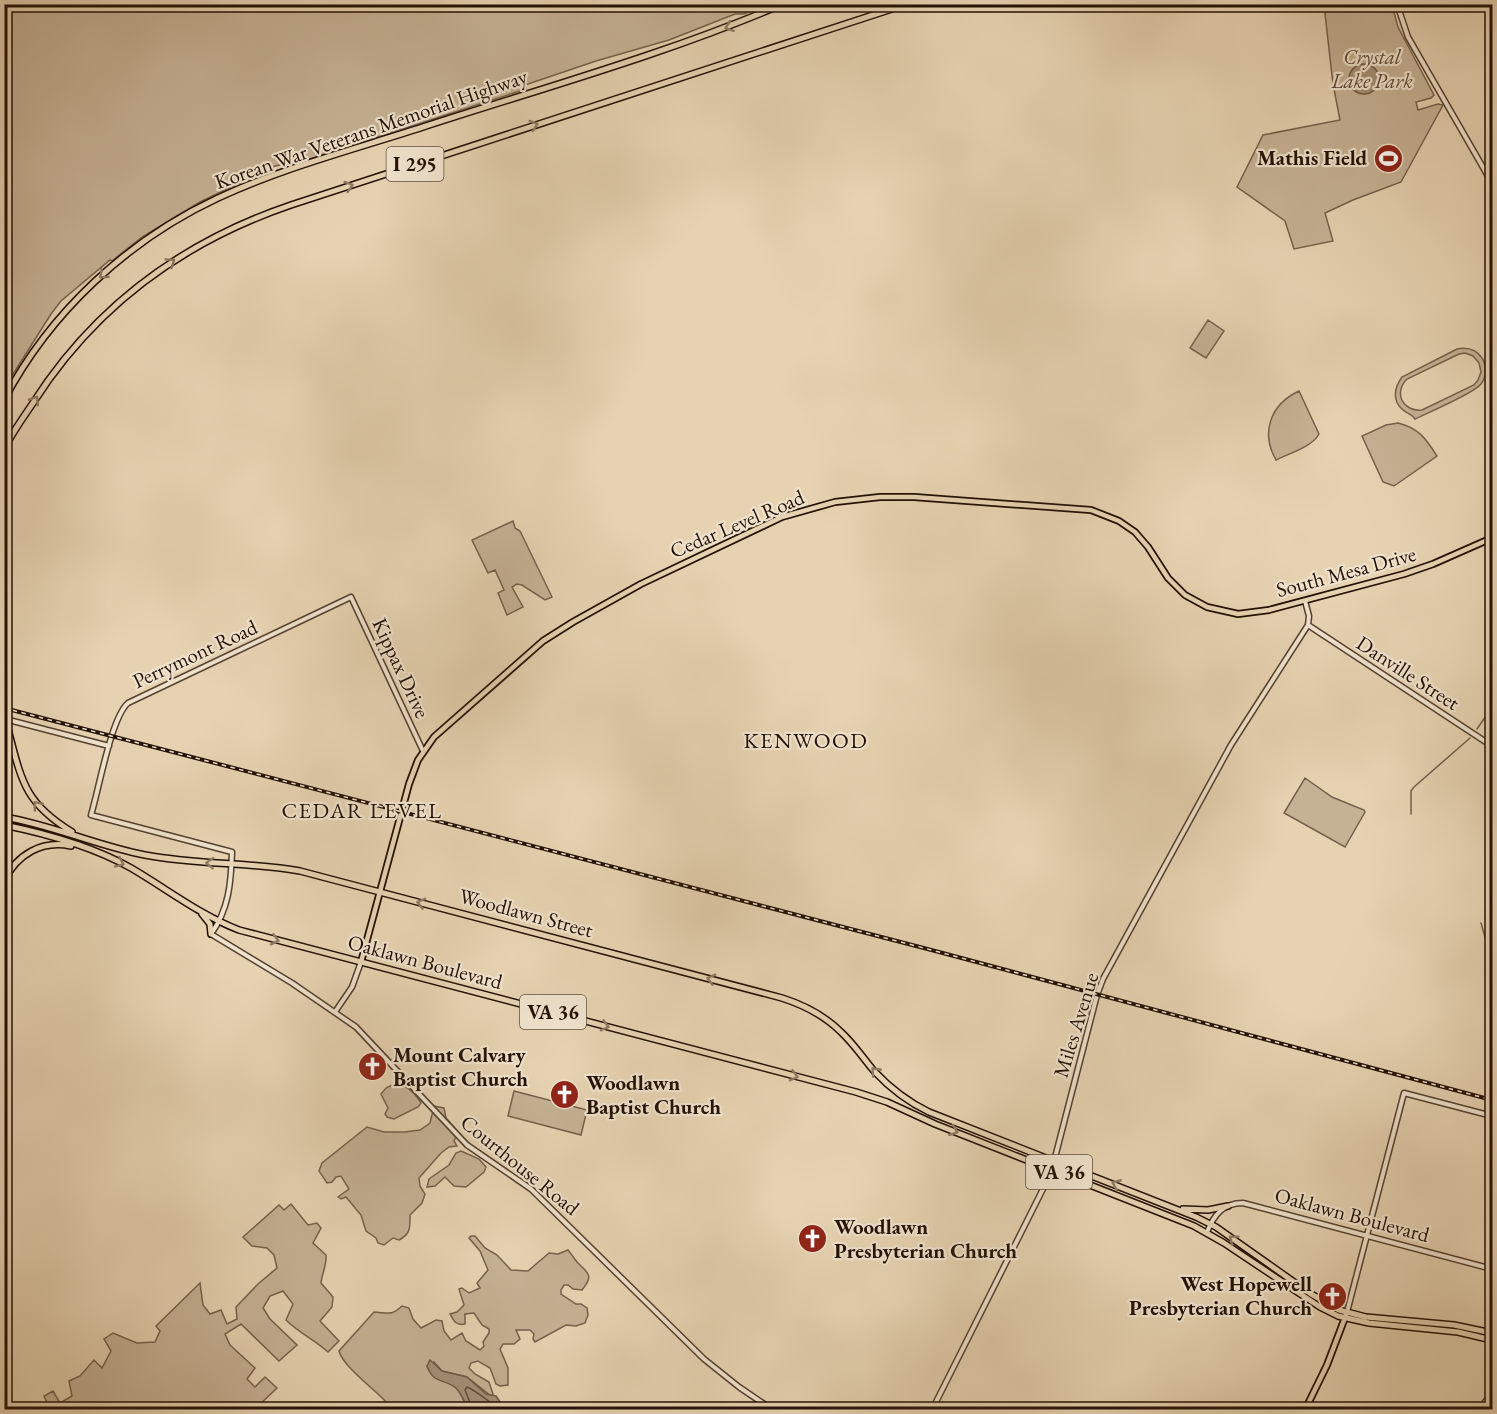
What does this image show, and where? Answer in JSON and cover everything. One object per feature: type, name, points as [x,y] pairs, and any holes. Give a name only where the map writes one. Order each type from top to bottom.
[{"type":"highway","name":"Korean War Veterans Memorial Highway","points":[[4,400],[46,335],[90,286],[145,240],[218,197],[274,176],[694,39],[783,4]]},
{"type":"highway","name":"I 295","points":[[4,450],[52,375],[97,322],[158,270],[221,233],[291,204],[907,4]]},
{"type":"highway","points":[[4,718],[19,772],[31,797],[48,816],[84,838]]},
{"type":"highway","points":[[4,750],[8,762],[4,780]]},
{"type":"highway","name":"VA 36","points":[[4,817],[46,826],[84,838]]},
{"type":"highway","name":"Oaklawn Boulevard","points":[[4,825],[55,837],[88,849],[130,868],[219,922],[253,934],[855,1092],[887,1102],[935,1124],[1052,1169]]},
{"type":"highway","name":"Woodlawn Street","points":[[84,838],[158,858],[266,866],[300,871],[794,1002],[835,1026],[888,1085],[921,1108],[1055,1161]]},
{"type":"highway","points":[[4,881],[21,857],[40,847],[62,844],[88,849]]},
{"type":"highway","points":[[199,911],[210,924],[211,934]]},
{"type":"highway","name":"VA 36","points":[[1055,1161],[1176,1208],[1210,1224],[1346,1316],[1454,1325],[1492,1333]]},
{"type":"highway","name":"VA 36","points":[[1052,1169],[1207,1232],[1320,1307],[1346,1316],[1458,1332],[1492,1340]]},
{"type":"highway","points":[[1176,1208],[1208,1210],[1228,1206]]},
{"type":"main road","name":"Cedar Level Road","points":[[361,962],[414,768],[423,751],[437,734],[532,650],[556,632],[661,575],[775,520],[805,510],[851,500],[906,497],[1085,510],[1109,516],[1130,528],[1145,542],[1174,586],[1203,606]]},
{"type":"main road","name":"South Mesa Drive","points":[[1203,606],[1224,612],[1244,614],[1305,601],[1424,568],[1492,538]]},
{"type":"main road","points":[[1305,1410],[1327,1365],[1346,1316]]},
{"type":"street","points":[[1397,4],[1408,37],[1492,183]]},
{"type":"street","name":"Kippax Drive","points":[[351,597],[423,751]]},
{"type":"street","name":"Perrymont Road","points":[[232,864],[232,852],[91,815],[119,714],[128,703],[351,597]]},
{"type":"street","points":[[1305,601],[1309,616],[1308,625]]},
{"type":"street","name":"Danville Street","points":[[1308,625],[1492,746]]},
{"type":"street","name":"Miles Avenue","points":[[932,1410],[1052,1169],[1100,986],[1231,745],[1308,625]]},
{"type":"street","points":[[4,718],[109,746]]},
{"type":"street","points":[[211,934],[228,900],[232,864]]},
{"type":"street","name":"Courthouse Road","points":[[211,934],[279,974],[356,1027],[467,1145],[477,1154],[528,1186],[704,1359],[773,1410]]},
{"type":"street","points":[[335,1012],[352,987],[361,962]]},
{"type":"street","points":[[1346,1316],[1404,1092],[1492,1116]]},
{"type":"street","name":"Oaklawn Boulevard","points":[[1228,1206],[1243,1203],[1492,1269]]},
{"type":"street","points":[[1207,1232],[1216,1215],[1228,1206]]},
{"type":"street","points":[[1479,1410],[1492,1393]]},
{"type":"green space","points":[[5,4],[765,5],[744,14],[735,14],[669,40],[525,85],[526,89],[310,159],[275,166],[200,202],[142,237],[61,301],[5,387]]},
{"type":"green space","name":"Crystal Lake Park","points":[[1324,5],[1392,5],[1398,27],[1434,95],[1416,102],[1418,110],[1438,104],[1443,105],[1401,182],[1325,213],[1333,241],[1294,249],[1285,221],[1237,187],[1263,135],[1340,120],[1333,84]]},
{"type":"green space","points":[[1208,320],[1224,331],[1206,358],[1190,348]]},
{"type":"green space","points":[[1461,348],[1471,349],[1484,361],[1485,374],[1481,384],[1460,398],[1415,419],[1397,403],[1396,390],[1402,377]],"holes":[[[1465,353],[1473,356],[1479,363],[1481,372],[1474,385],[1422,410],[1415,410],[1405,405],[1401,390],[1407,379],[1459,354]]]},
{"type":"green space","points":[[1299,391],[1319,434],[1311,443],[1276,460],[1269,439],[1271,420],[1281,403]]},
{"type":"green space","points":[[1398,423],[1421,435],[1437,456],[1394,486],[1383,482],[1362,436],[1386,425]]},
{"type":"green space","points":[[513,521],[552,597],[545,600],[517,584],[512,587],[523,607],[507,615],[498,593],[504,590],[495,570],[488,573],[472,540]]},
{"type":"green space","points":[[1305,778],[1332,797],[1364,810],[1365,812],[1345,847],[1284,813]]},
{"type":"green space","points":[[394,1084],[410,1090],[421,1103],[418,1107],[394,1119],[385,1114],[388,1108],[381,1094]]},
{"type":"green space","points":[[514,1091],[587,1110],[581,1135],[508,1116]]},
{"type":"green space","points":[[434,1106],[444,1108],[446,1118],[458,1132],[454,1141],[457,1146],[449,1147],[441,1153],[419,1178],[420,1186],[425,1194],[422,1203],[410,1215],[408,1233],[399,1240],[393,1238],[384,1245],[378,1243],[376,1238],[366,1231],[361,1215],[346,1197],[341,1199],[338,1197],[349,1189],[341,1176],[327,1183],[319,1171],[322,1163],[367,1127],[384,1132],[420,1130],[430,1123]]},
{"type":"green space","points":[[461,1151],[479,1159],[486,1167],[484,1172],[466,1187],[454,1186],[445,1177],[435,1186],[427,1187],[429,1179],[449,1165],[456,1153]]},
{"type":"green space","points":[[291,1204],[308,1225],[317,1223],[321,1228],[313,1243],[326,1255],[321,1283],[333,1297],[332,1307],[320,1321],[339,1341],[328,1352],[286,1320],[293,1304],[283,1291],[270,1296],[263,1308],[270,1319],[297,1345],[279,1361],[241,1324],[225,1334],[230,1345],[255,1368],[247,1379],[255,1387],[265,1377],[277,1388],[255,1409],[217,1409],[213,1404],[207,1410],[50,1409],[44,1396],[53,1391],[60,1403],[72,1396],[69,1381],[80,1376],[94,1360],[102,1368],[111,1351],[104,1339],[113,1333],[137,1343],[155,1342],[160,1331],[156,1326],[200,1283],[203,1305],[210,1314],[221,1310],[227,1324],[237,1319],[236,1307],[277,1268],[274,1255],[267,1248],[252,1246],[243,1237],[279,1205],[284,1210]]},
{"type":"green space","points":[[475,1236],[485,1248],[497,1255],[511,1270],[528,1271],[549,1253],[558,1254],[568,1250],[587,1272],[589,1278],[582,1290],[564,1285],[561,1294],[587,1308],[588,1315],[585,1323],[576,1326],[566,1325],[535,1342],[534,1334],[530,1330],[516,1330],[520,1339],[514,1344],[503,1344],[500,1349],[508,1368],[508,1385],[496,1384],[490,1368],[478,1361],[471,1363],[469,1368],[489,1382],[493,1394],[491,1396],[467,1377],[442,1371],[434,1362],[427,1366],[436,1378],[457,1389],[468,1409],[403,1409],[400,1406],[388,1404],[353,1371],[339,1351],[374,1312],[392,1313],[402,1306],[409,1308],[413,1319],[421,1328],[436,1320],[442,1321],[444,1331],[451,1340],[462,1333],[466,1341],[480,1350],[484,1346],[483,1342],[489,1329],[482,1325],[474,1313],[465,1314],[465,1324],[456,1322],[450,1314],[457,1312],[464,1305],[459,1289],[462,1288],[469,1293],[480,1288],[477,1283],[488,1270],[480,1251],[469,1238]]},
{"type":"water","points":[[1364,64],[1375,68],[1379,79],[1375,90],[1364,94],[1353,90],[1349,79],[1353,68]]},
{"type":"water","points":[[430,1360],[442,1371],[467,1377],[486,1394],[496,1396],[505,1409],[468,1409],[456,1388],[433,1376],[427,1366]]},
{"type":"waterway","points":[[1477,729],[1492,707]]},
{"type":"waterway","points":[[1411,814],[1411,791],[1414,787],[1470,738]]},
{"type":"waterway","points":[[1481,923],[1492,962]]},
{"type":"railway","points":[[4,708],[939,952],[1492,1100]]},
{"type":"place","name":"Mathis Field","points":[[1388,158]]},
{"type":"place","name":"Mount Calvary Baptist Church","points":[[372,1067]]},
{"type":"place","name":"Woodlawn Baptist Church","points":[[565,1095]]},
{"type":"place","name":"Woodlawn Presbyterian Church","points":[[813,1239]]},
{"type":"place","name":"West Hopewell Presbyterian Church","points":[[1333,1296]]},
{"type":"district","name":"KENWOOD","points":[[806,740]]},
{"type":"district","name":"CEDAR LEVEL","points":[[362,810]]}]
